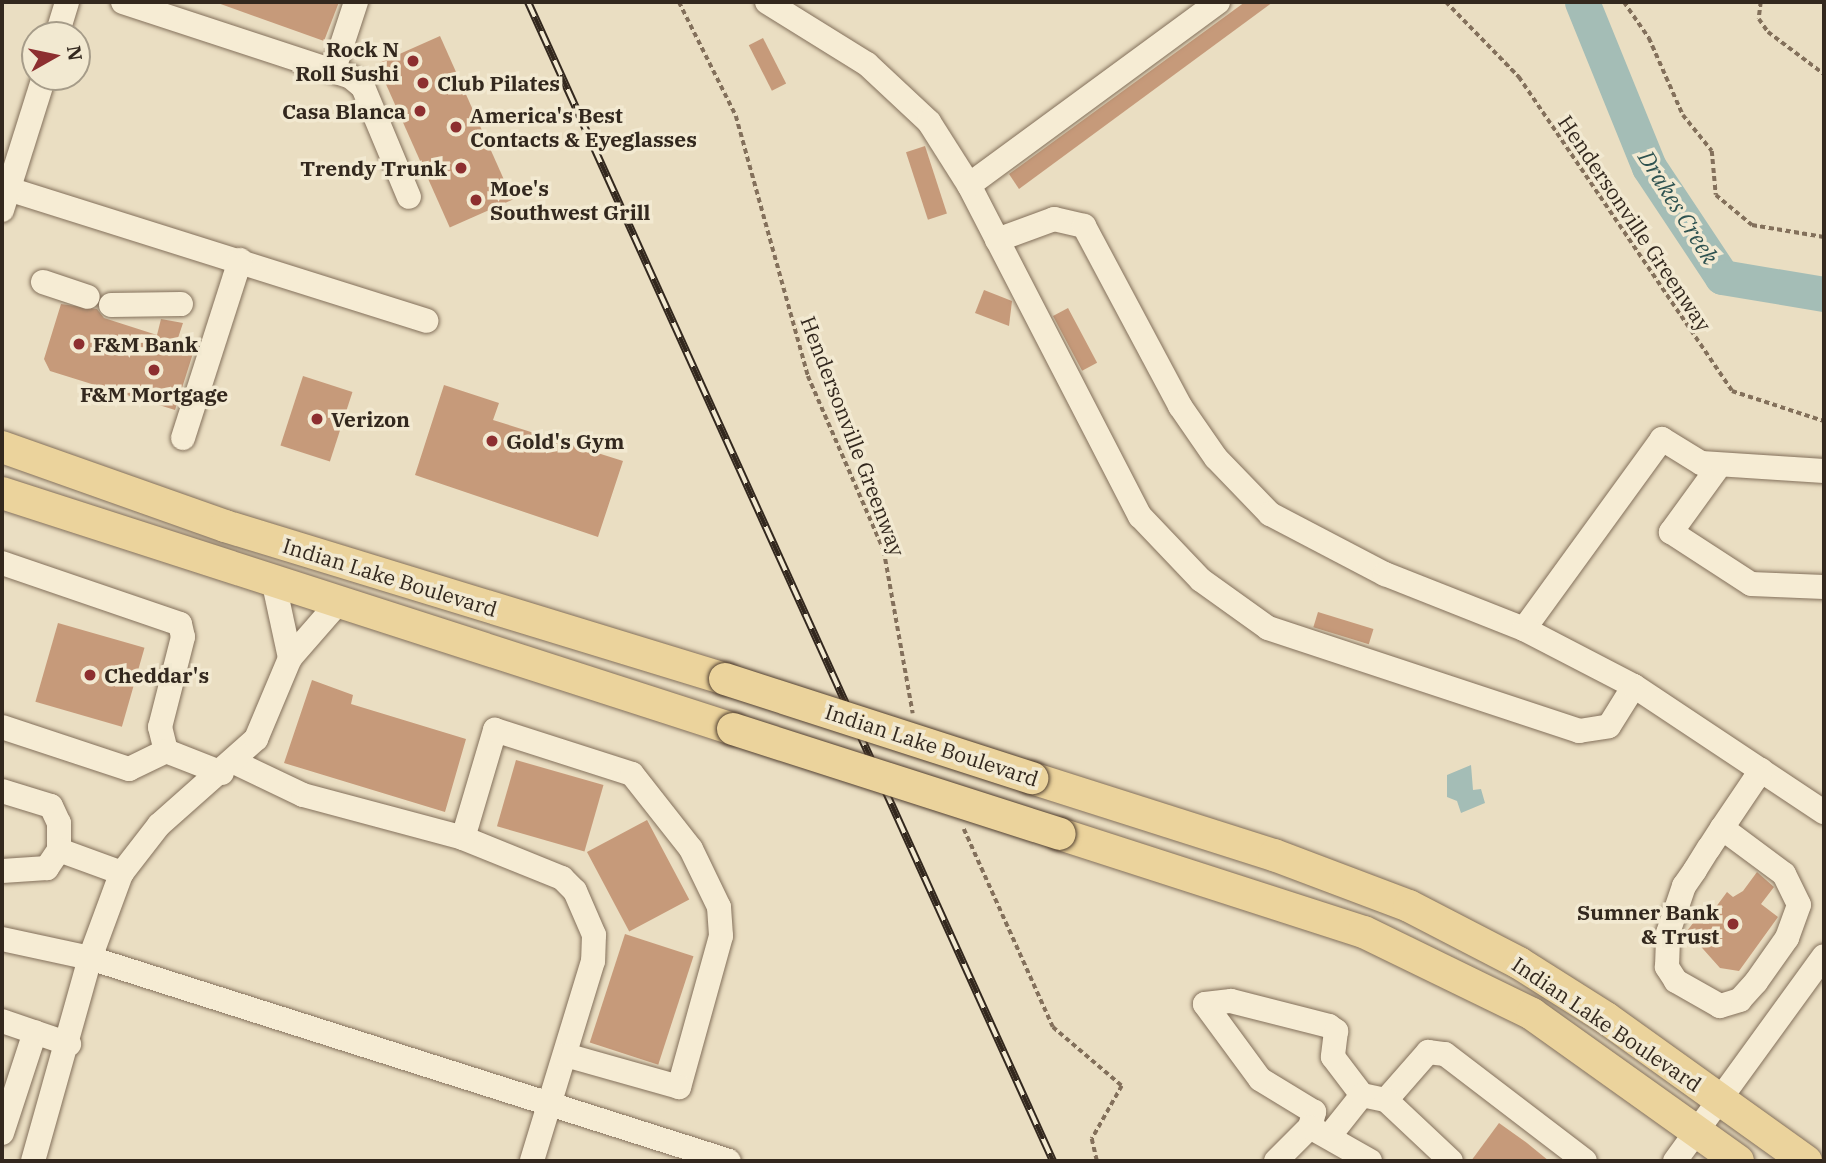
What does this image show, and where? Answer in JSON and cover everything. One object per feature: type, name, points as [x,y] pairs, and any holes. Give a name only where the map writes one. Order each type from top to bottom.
[{"type":"main road","name":"Indian Lake Boulevard","points":[[2,447],[225,526],[725,679],[1275,855],[1409,906],[1519,963],[1806,1161]]},
{"type":"main road","name":"Indian Lake Boulevard","points":[[2,493],[274,584],[1364,932],[1532,1014],[1738,1161]]},
{"type":"street","points":[[61,21],[67,2]]},
{"type":"street","points":[[123,2],[334,69],[363,87],[409,197]]},
{"type":"street","points":[[334,69],[356,2]]},
{"type":"street","points":[[766,2],[867,64],[929,122],[969,185],[1140,516],[1201,580],[1268,628],[1579,731],[1609,726],[1634,686]]},
{"type":"street","points":[[969,185],[1218,2]]},
{"type":"street","points":[[39,91],[4,195],[240,260],[426,321]]},
{"type":"street","points":[[997,240],[1054,219],[1084,226],[1180,405],[1262,507],[1385,574],[1524,629],[1634,686],[1824,812]]},
{"type":"street","points":[[183,438],[240,260]]},
{"type":"street","points":[[43,282],[100,301],[181,304]]},
{"type":"street","points":[[1524,629],[1662,439],[1700,463],[1824,471]]},
{"type":"street","points":[[1719,466],[1671,532],[1751,584],[1824,587]]},
{"type":"street","points":[[2,563],[180,624],[183,637],[160,727],[166,751]]},
{"type":"street","points":[[274,584],[290,658]]},
{"type":"street","points":[[33,1161],[69,1044],[90,958],[122,873],[159,825],[229,768],[256,739],[290,658],[338,603]]},
{"type":"street","points":[[2,727],[129,769],[166,751],[229,768],[303,795],[463,838],[562,878],[575,891],[594,935],[593,961],[532,1161]]},
{"type":"street","points":[[463,838],[495,730],[632,774],[691,849],[719,907],[721,936],[679,1087],[565,1055]]},
{"type":"street","points":[[1722,828],[1784,874],[1799,905],[1787,938],[1740,1000],[1720,1006],[1676,981],[1667,967],[1676,900],[1722,828],[1761,770]]},
{"type":"street","points":[[2,791],[51,806],[59,850],[47,869],[2,871]]},
{"type":"street","points":[[59,850],[122,873]]},
{"type":"street","points":[[2,939],[90,958],[549,1107],[729,1161]]},
{"type":"street","points":[[1675,1161],[1824,956]]},
{"type":"street","points":[[1370,1161],[1321,1130],[1314,1112],[1260,1079],[1205,1004],[1231,1001],[1336,1031],[1334,1057],[1362,1094],[1386,1100],[1451,1161]]},
{"type":"street","points":[[2,1021],[69,1044]]},
{"type":"street","points":[[2,1133],[35,1032]]},
{"type":"street","points":[[1386,1100],[1427,1052],[1446,1054],[1585,1161]]},
{"type":"street","points":[[1276,1161],[1321,1130],[1362,1094]]},
{"type":"path","name":"Hendersonville Greenway","points":[[679,2],[736,116],[808,376],[881,542],[917,721]]},
{"type":"path","name":"Hendersonville Greenway","points":[[1446,2],[1519,77],[1732,391],[1824,422]]},
{"type":"path","points":[[1624,2],[1648,38],[1683,115],[1712,151],[1716,195],[1752,225],[1824,237]]},
{"type":"path","points":[[1761,2],[1759,19],[1768,32],[1824,74]]},
{"type":"path","points":[[958,817],[1053,1027],[1122,1086],[1092,1139],[1097,1161]]},
{"type":"water","points":[[1471,765],[1473,790],[1481,789],[1485,803],[1461,813],[1457,801],[1447,797],[1447,775]]},
{"type":"building","points":[[215,2],[339,2],[324,41]]},
{"type":"building","points":[[1245,2],[1273,2],[1019,189],[1009,174]]},
{"type":"building","points":[[440,36],[513,200],[450,228],[377,64]]},
{"type":"building","points":[[763,38],[786,83],[772,91],[749,45]]},
{"type":"building","points":[[925,146],[947,214],[928,220],[906,152]]},
{"type":"building","points":[[984,290],[1012,301],[1009,326],[975,313]]},
{"type":"building","points":[[61,304],[97,309],[104,318],[157,335],[161,319],[183,323],[177,341],[195,347],[175,410],[50,371],[44,359]]},
{"type":"building","points":[[1068,308],[1097,363],[1082,371],[1053,316]]},
{"type":"building","name":"Verizon","points":[[303,376],[352,392],[330,461],[280,445]]},
{"type":"building","name":"Gold's Gym","points":[[444,385],[499,403],[493,420],[623,461],[598,537],[415,475]]},
{"type":"building","points":[[1318,612],[1373,629],[1369,644],[1313,627]]},
{"type":"building","name":"Cheddar's","points":[[58,623],[145,648],[122,727],[35,702]]},
{"type":"building","points":[[312,680],[353,695],[351,704],[466,739],[445,812],[284,763]]},
{"type":"building","points":[[516,760],[603,785],[584,851],[497,826]]},
{"type":"building","points":[[647,820],[689,899],[629,931],[587,852]]},
{"type":"building","name":"Sumner Bank & Trust","points":[[1757,872],[1774,887],[1761,904],[1778,917],[1739,971],[1720,968],[1687,931],[1703,910],[1710,915],[1727,892],[1733,897],[1743,891]]},
{"type":"building","points":[[625,934],[693,956],[658,1065],[590,1042]]},
{"type":"building","points":[[1499,1123],[1527,1143],[1549,1161],[1471,1161]]},
{"type":"waterway","name":"Drakes Creek","points":[[1582,2],[1649,167],[1722,277],[1824,294]]},
{"type":"railway","points":[[528,2],[1053,1161]]},
{"type":"place","name":"Rock N Roll Sushi","points":[[413,61]]},
{"type":"place","name":"Club Pilates","points":[[423,83]]},
{"type":"place","name":"Casa Blanca","points":[[420,111]]},
{"type":"place","name":"America's Best Contacts & Eyeglasses","points":[[456,127]]},
{"type":"place","name":"Trendy Trunk","points":[[461,168]]},
{"type":"place","name":"Moe's Southwest Grill","points":[[476,200]]},
{"type":"place","name":"F&M Bank","points":[[79,344]]},
{"type":"place","name":"F&M Mortgage","points":[[154,370]]},
{"type":"place","name":"Verizon","points":[[317,419]]},
{"type":"place","name":"Gold's Gym","points":[[492,441]]},
{"type":"place","name":"Cheddar's","points":[[90,675]]},
{"type":"place","name":"Sumner Bank & Trust","points":[[1733,924]]}]
